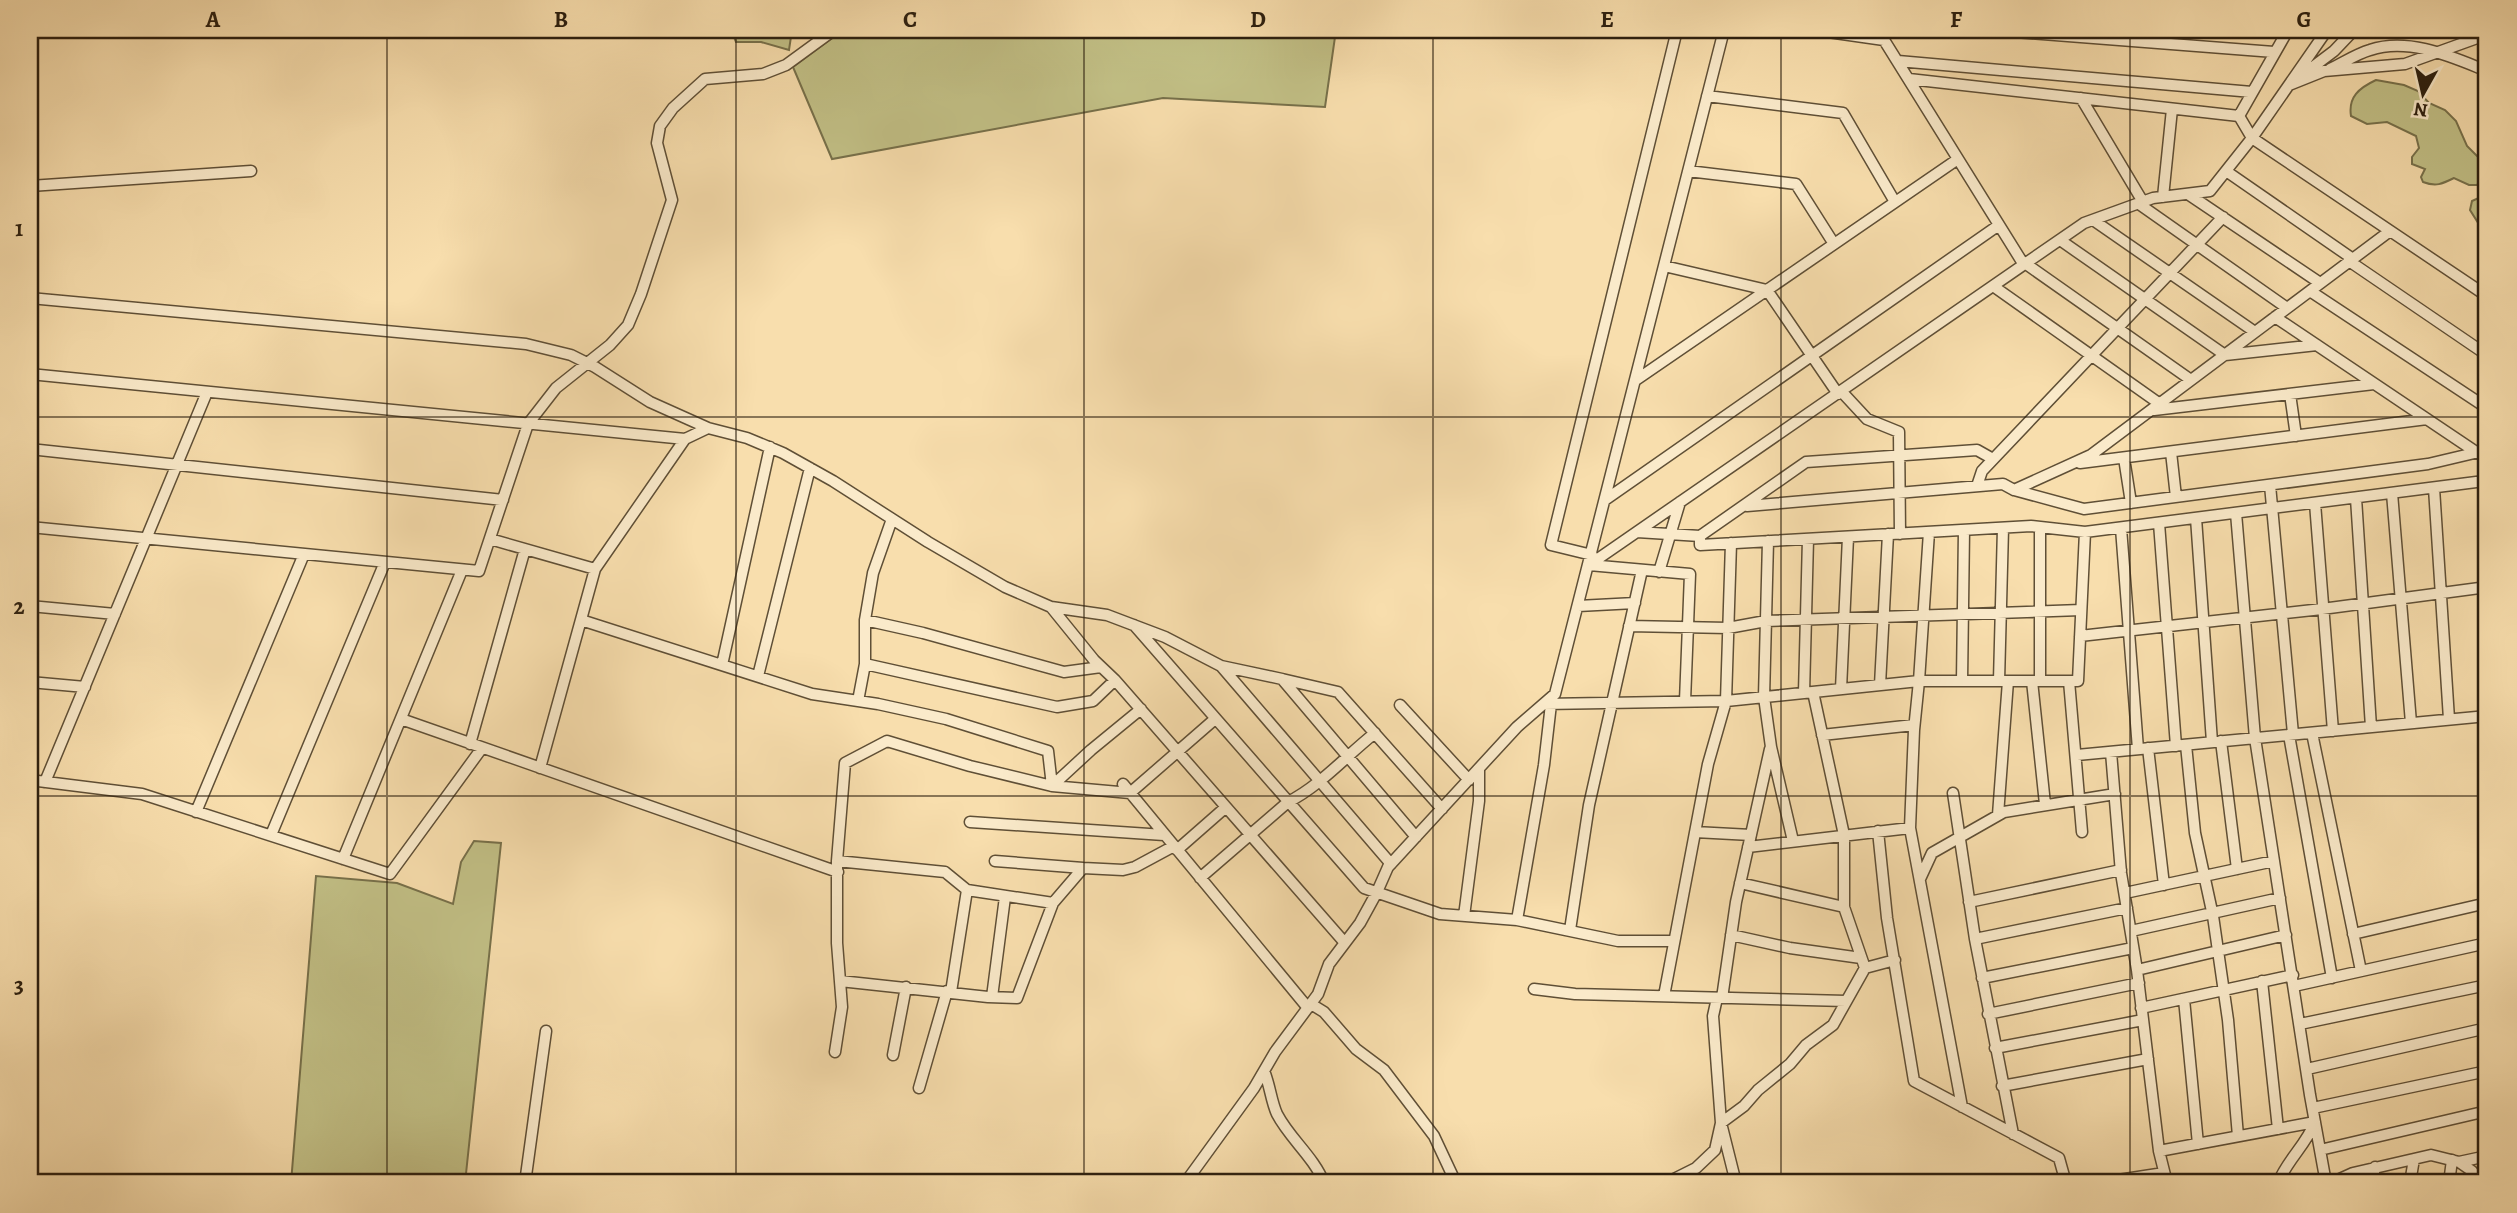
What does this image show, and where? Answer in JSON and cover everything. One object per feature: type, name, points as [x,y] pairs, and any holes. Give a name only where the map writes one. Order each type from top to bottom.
[{"type":"street","points":[[30,527],[479,571],[528,424],[556,387],[610,345],[628,326],[642,294],[672,200],[657,143],[660,126],[673,108],[705,79],[763,74],[786,65],[834,30]]},
{"type":"street","points":[[1677,30],[1551,545],[1590,560],[1642,570],[1690,574],[1685,701]]},
{"type":"street","points":[[1185,1183],[1275,1052],[1318,995],[1329,964],[1360,923],[1391,864],[1517,727],[1548,704],[1555,694],[1724,30]]},
{"type":"street","points":[[1814,30],[1888,35],[1898,61],[2025,265],[2191,380]]},
{"type":"street","points":[[1989,30],[2136,35],[2274,52]]},
{"type":"street","points":[[2239,116],[2288,30]]},
{"type":"street","points":[[1590,560],[1637,532],[2060,240],[2093,220],[2163,197],[2210,191],[2252,138],[2326,30]]},
{"type":"street","points":[[2289,85],[2334,51],[2354,30]]},
{"type":"street","points":[[2324,71],[2405,64],[2487,33]]},
{"type":"street","points":[[2289,85],[2371,49],[2398,46],[2440,52],[2487,71]]},
{"type":"street","points":[[1898,61],[2252,92]]},
{"type":"street","points":[[1909,79],[2239,116]]},
{"type":"street","points":[[1707,96],[1843,113],[1895,202]]},
{"type":"street","points":[[2081,98],[2141,203],[2287,308]]},
{"type":"street","points":[[2163,197],[2172,109]]},
{"type":"street","points":[[2239,116],[2252,138],[2487,296]]},
{"type":"street","points":[[1636,380],[1958,159]]},
{"type":"street","points":[[30,186],[251,171]]},
{"type":"street","points":[[1688,171],[1796,184],[1834,244]]},
{"type":"street","points":[[2226,171],[2487,355]]},
{"type":"street","points":[[2188,194],[2320,283]]},
{"type":"street","points":[[1977,486],[1982,471],[2223,217]]},
{"type":"street","points":[[2093,220],[2255,332]]},
{"type":"street","points":[[1605,500],[1999,225]]},
{"type":"street","points":[[2014,490],[2091,455],[2390,231]]},
{"type":"street","points":[[2060,240],[2225,355],[2316,345]]},
{"type":"street","points":[[1664,266],[1767,290],[1839,392],[1867,419],[1899,432],[1901,494],[1884,617],[1880,685]]},
{"type":"street","points":[[1993,286],[2091,355],[2155,407],[2374,384]]},
{"type":"street","points":[[2310,291],[2487,408]]},
{"type":"street","points":[[30,299],[526,344],[571,355],[650,402],[708,428],[770,447],[810,468],[1005,587],[1051,607],[1107,615],[1165,637],[1221,666],[1338,692],[1442,809]]},
{"type":"street","points":[[2275,317],[2479,451]]},
{"type":"street","points":[[30,374],[685,439]]},
{"type":"street","points":[[46,782],[207,392]]},
{"type":"street","points":[[2290,394],[2296,436]]},
{"type":"street","points":[[2070,465],[2427,419]]},
{"type":"street","points":[[2487,422],[2479,451],[2486,494],[2487,527]]},
{"type":"street","points":[[540,768],[595,569],[685,439],[708,428]]},
{"type":"street","points":[[722,665],[770,447]]},
{"type":"street","points":[[30,449],[503,500]]},
{"type":"street","points":[[1637,532],[1700,536],[1806,462],[1977,450],[1993,459]]},
{"type":"street","points":[[1744,506],[2003,484],[2014,490],[2084,509],[2428,464],[2479,451]]},
{"type":"street","points":[[2171,452],[2176,497]]},
{"type":"street","points":[[2124,458],[2131,503]]},
{"type":"street","points":[[758,676],[810,468]]},
{"type":"street","points":[[1700,536],[1700,545],[2003,528],[2040,527],[2085,533],[2484,481]]},
{"type":"street","points":[[2270,485],[2283,614],[2291,735],[2332,978]]},
{"type":"street","points":[[2434,488],[2449,719]]},
{"type":"street","points":[[2392,493],[2410,723]]},
{"type":"street","points":[[2356,498],[2371,727]]},
{"type":"street","points":[[1659,572],[1681,502]]},
{"type":"street","points":[[2315,503],[2333,731]]},
{"type":"street","points":[[2236,513],[2255,738],[2312,1108],[2329,1183],[2353,1173],[2431,1155],[2455,1161],[2472,1171],[2479,1183]]},
{"type":"street","points":[[2196,518],[2217,742],[2237,869]]},
{"type":"street","points":[[858,701],[865,664],[865,620],[873,573],[892,519]]},
{"type":"street","points":[[2159,523],[2181,745],[2218,951],[2238,1136]]},
{"type":"street","points":[[2040,527],[2040,611],[2036,681],[2045,804]]},
{"type":"street","points":[[1998,815],[2004,681],[2001,613],[2003,528]]},
{"type":"street","points":[[2121,528],[2129,631],[2143,749],[2164,885]]},
{"type":"street","points":[[1962,681],[1964,530]]},
{"type":"street","points":[[1928,532],[1914,725],[1910,828],[1962,1107]]},
{"type":"street","points":[[1548,704],[1726,701],[1919,681],[2078,681],[2085,533]]},
{"type":"street","points":[[1842,689],[1848,537]]},
{"type":"street","points":[[490,539],[595,569]]},
{"type":"street","points":[[1666,1183],[1696,1168],[1715,1150],[1721,1123],[1744,1107],[1758,1090],[1790,1064],[1806,1045],[1833,1025],[1863,963],[1844,907],[1844,835],[1822,735],[1808,692],[1808,539]]},
{"type":"street","points":[[1768,541],[1764,697],[1771,747],[1793,841]]},
{"type":"street","points":[[1664,996],[1708,764],[1726,701],[1731,543]]},
{"type":"street","points":[[470,744],[525,549]]},
{"type":"street","points":[[196,812],[304,554]]},
{"type":"street","points":[[271,835],[385,562]]},
{"type":"street","points":[[343,859],[463,570]]},
{"type":"street","points":[[1570,930],[1589,804],[1642,570]]},
{"type":"street","points":[[2080,636],[2283,614],[2487,587]]},
{"type":"street","points":[[1578,606],[1635,603]]},
{"type":"street","points":[[30,606],[115,614]]},
{"type":"street","points":[[1051,607],[1345,943]]},
{"type":"street","points":[[1629,626],[1728,628],[1766,621],[2081,610]]},
{"type":"street","points":[[581,620],[812,694],[946,719],[1048,751],[1052,786]]},
{"type":"street","points":[[865,620],[923,632],[1064,672],[1101,667]]},
{"type":"street","points":[[1134,625],[1364,888],[1440,914],[1517,920],[1618,942],[1674,941]]},
{"type":"street","points":[[865,664],[1057,707],[1093,701],[1115,680]]},
{"type":"street","points":[[1221,666],[1391,864]]},
{"type":"street","points":[[1282,679],[1416,837]]},
{"type":"street","points":[[2069,681],[2082,832]]},
{"type":"street","points":[[30,682],[85,687]]},
{"type":"street","points":[[1517,920],[1544,765],[1548,704]]},
{"type":"street","points":[[1400,705],[1469,780]]},
{"type":"street","points":[[1052,786],[1141,709]]},
{"type":"street","points":[[2077,755],[2487,716]]},
{"type":"street","points":[[401,719],[837,867],[945,872],[967,890],[1053,903]]},
{"type":"street","points":[[835,1052],[842,1007],[837,943],[837,867],[845,762],[887,741],[970,766],[1052,786],[1126,789],[1215,719]]},
{"type":"street","points":[[1822,735],[1914,725]]},
{"type":"street","points":[[1200,878],[1374,733]]},
{"type":"street","points":[[2312,733],[2361,971]]},
{"type":"street","points":[[1736,1183],[1721,1123],[1713,1016],[1771,747]]},
{"type":"street","points":[[30,780],[142,794],[390,874],[482,748]]},
{"type":"street","points":[[2099,1183],[2165,1178],[2159,1151],[2137,970],[2121,870],[2110,752]]},
{"type":"street","points":[[1464,916],[1479,801],[1479,770]]},
{"type":"street","points":[[1126,789],[1309,1006],[1324,1012],[1356,1049],[1384,1070],[1434,1136],[1456,1183]]},
{"type":"street","points":[[1953,793],[1988,1014],[2013,1133]]},
{"type":"street","points":[[1920,879],[1932,853],[1998,815],[2045,804],[2115,794]]},
{"type":"street","points":[[995,861],[1123,870],[1175,848],[1226,807]]},
{"type":"street","points":[[970,822],[1164,835]]},
{"type":"street","points":[[1695,832],[1750,841],[1793,841],[1910,828]]},
{"type":"street","points":[[1878,831],[1914,1081],[2059,1158],[2066,1183]]},
{"type":"street","points":[[2125,893],[2274,861]]},
{"type":"street","points":[[840,981],[1017,998],[1053,903],[1083,868]]},
{"type":"street","points":[[1969,902],[2121,870]]},
{"type":"street","points":[[1740,883],[1844,907]]},
{"type":"street","points":[[919,1088],[949,991],[967,890]]},
{"type":"street","points":[[992,997],[1005,897]]},
{"type":"street","points":[[2131,931],[2280,898]]},
{"type":"street","points":[[2353,934],[2487,903]]},
{"type":"street","points":[[1975,939],[2127,908]]},
{"type":"street","points":[[1731,935],[1863,963],[1895,960]]},
{"type":"street","points":[[2137,970],[2286,935]]},
{"type":"street","points":[[1995,1048],[2142,1014],[2183,999],[2223,989],[2262,981],[2332,978],[2487,943]]},
{"type":"street","points":[[1982,978],[2133,948]]},
{"type":"street","points":[[2262,981],[2277,1129]]},
{"type":"street","points":[[1988,1014],[2138,983]]},
{"type":"street","points":[[2300,1024],[2487,985]]},
{"type":"street","points":[[893,1055],[906,987]]},
{"type":"street","points":[[1534,989],[1576,994],[1846,1001]]},
{"type":"street","points":[[2183,999],[2197,1144]]},
{"type":"street","points":[[2307,1069],[2487,1028]]},
{"type":"street","points":[[525,1183],[546,1031]]},
{"type":"street","points":[[2002,1086],[2148,1059]]},
{"type":"street","points":[[1264,1071],[1276,1112],[1318,1168],[1324,1183]]},
{"type":"street","points":[[2312,1108],[2487,1071]]},
{"type":"street","points":[[2320,1150],[2487,1111]]},
{"type":"street","points":[[2159,1151],[2315,1122]]},
{"type":"street","points":[[2278,1183],[2284,1168],[2309,1138],[2315,1122]]},
{"type":"street","points":[[2455,1161],[2487,1156]]},
{"type":"street","points":[[2410,1183],[2414,1158]]},
{"type":"street","points":[[2449,1183],[2455,1161]]},
{"type":"street","points":[[2372,1183],[2375,1167]]},
{"type":"shaded area","points":[[731,30],[792,30],[789,50],[761,42],[736,42]]},
{"type":"shaded area","points":[[843,30],[1336,30],[1325,107],[1163,98],[832,159],[793,67]]},
{"type":"shaded area","points":[[2376,80],[2404,85],[2418,91],[2429,103],[2445,110],[2456,121],[2467,146],[2485,164],[2486,172],[2477,185],[2469,185],[2454,178],[2439,184],[2423,182],[2421,177],[2425,169],[2412,164],[2412,157],[2419,148],[2416,136],[2387,122],[2367,124],[2351,116],[2353,98]]},
{"type":"shaded area","points":[[2487,196],[2487,237],[2470,210],[2472,201]]},
{"type":"shaded area","points":[[474,841],[501,843],[465,1183],[291,1183],[316,876],[397,883],[453,904],[461,862]]}]
